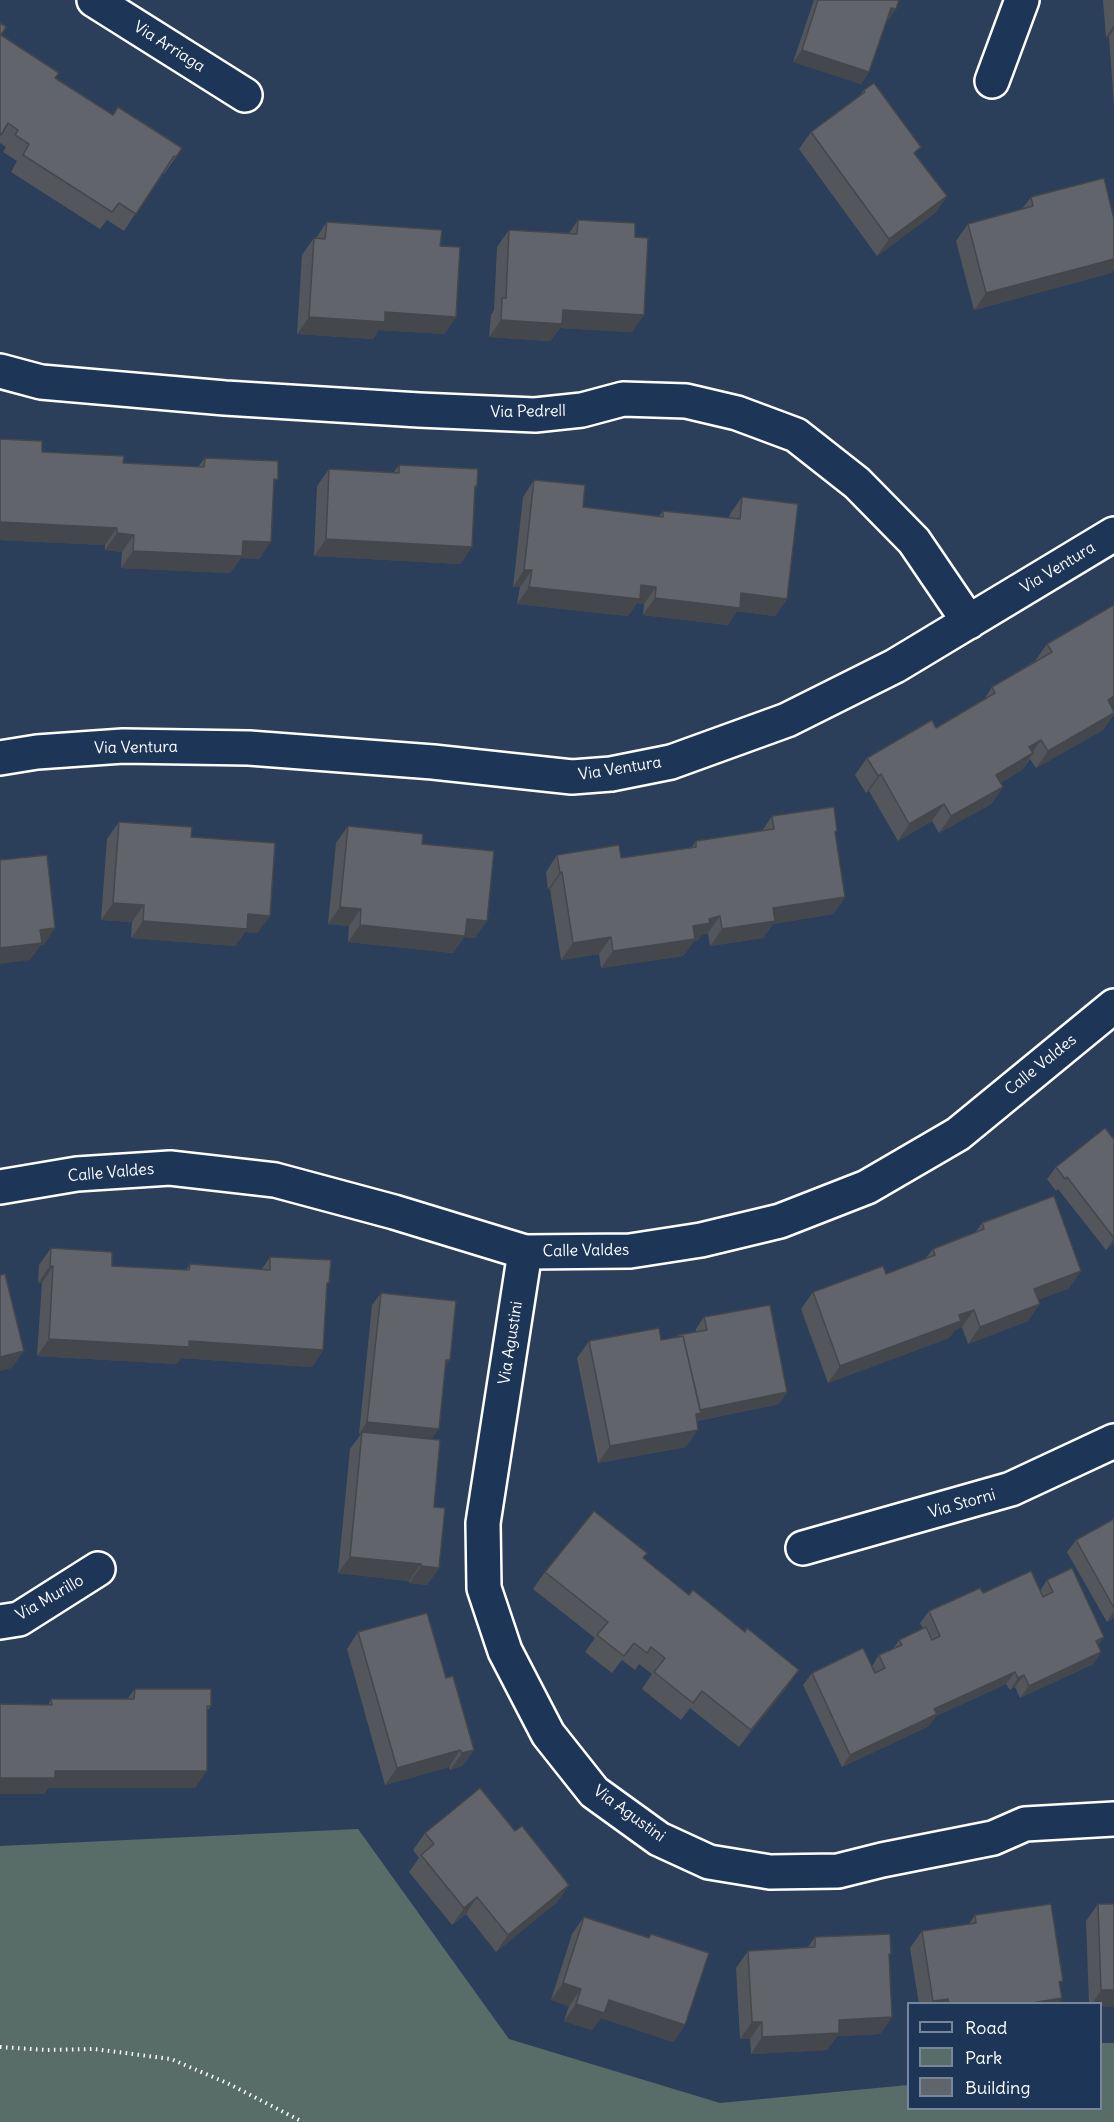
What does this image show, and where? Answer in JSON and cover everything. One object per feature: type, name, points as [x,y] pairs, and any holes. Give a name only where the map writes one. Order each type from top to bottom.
[{"type":"street","name":"Via Arriaga","points":[[94,0],[245,95]]},
{"type":"street","points":[[992,81],[1022,0]]},
{"type":"street","name":"Via Pedrell","points":[[0,371],[41,382],[225,398],[419,410],[535,415],[582,410],[623,399],[686,401],[738,412],[796,435],[857,483],[914,541],[969,622]]},
{"type":"street","name":"Via Ventura","points":[[0,758],[38,752],[123,746],[249,748],[433,762],[572,777],[611,774],[671,762],[787,720],[895,666],[1114,534]]},
{"type":"street","name":"Calle Valdes","points":[[0,1187],[77,1174],[170,1168],[275,1180],[394,1212],[525,1252],[630,1251],[701,1240],[780,1221],[867,1187],[958,1134],[1114,1006]]},
{"type":"street","name":"Via Agustini","points":[[525,1252],[483,1523],[484,1588],[505,1651],[548,1734],[594,1792],[659,1839],[709,1862],[770,1872],[838,1871],[882,1860],[993,1839],[1025,1824],[1114,1819]]},
{"type":"street","name":"Via Storni","points":[[803,1548],[1011,1490],[1114,1441]]},
{"type":"street","name":"Via Murillo","points":[[0,1622],[19,1619],[98,1569]]},
{"type":"path","points":[[0,2047],[47,2050],[94,2049],[171,2059],[227,2083],[303,2122]]},
{"type":"green space","points":[[358,1829],[509,2039],[720,2103],[907,2085],[907,2110],[1102,2110],[1102,2043],[1114,2043],[1114,2122],[0,2122],[0,1846]]},
{"type":"building","points":[[818,0],[899,0],[896,9],[891,8],[869,72],[802,50]]},
{"type":"building","points":[[0,23],[6,27],[1,35],[59,73],[55,78],[113,115],[118,107],[182,148],[176,157],[174,156],[136,214],[119,203],[112,212],[23,155],[29,144],[15,135],[18,130],[8,123],[0,134]]},
{"type":"building","points":[[874,83],[921,147],[914,153],[947,196],[889,239],[811,132]]},
{"type":"building","points":[[1104,178],[1114,219],[1114,259],[986,293],[968,224],[1033,206],[1031,197]]},
{"type":"building","points":[[578,220],[635,223],[635,237],[648,238],[644,315],[563,310],[562,324],[501,320],[502,298],[506,298],[509,230],[577,234]]},
{"type":"building","points":[[327,222],[442,230],[440,246],[460,247],[456,317],[385,312],[385,322],[309,317],[314,238],[325,239]]},
{"type":"building","points":[[0,439],[42,441],[42,452],[124,456],[123,463],[204,467],[205,458],[278,461],[278,480],[274,479],[271,542],[243,541],[242,556],[133,551],[134,535],[117,533],[117,528],[0,522]]},
{"type":"building","points":[[399,465],[478,469],[472,547],[326,539],[329,469],[399,473]]},
{"type":"building","points":[[534,480],[585,485],[583,507],[663,517],[663,511],[740,519],[742,497],[798,504],[787,599],[741,593],[740,608],[655,598],[656,587],[641,585],[640,599],[529,587],[532,570],[524,570]]},
{"type":"building","points":[[1114,605],[1114,696],[1108,700],[1114,713],[1048,751],[1041,740],[1029,747],[1033,753],[996,775],[1003,787],[951,816],[944,804],[909,824],[881,774],[878,776],[867,758],[932,720],[936,728],[995,693],[992,687],[1052,652],[1047,644]]},
{"type":"building","points":[[834,807],[837,831],[835,832],[845,897],[773,908],[775,921],[722,929],[720,916],[709,919],[710,923],[693,926],[695,939],[613,951],[611,937],[573,943],[562,872],[560,873],[557,855],[619,845],[621,858],[696,847],[696,841],[774,829],[772,816]]},
{"type":"building","points":[[119,822],[192,827],[191,837],[275,843],[270,916],[248,914],[247,929],[143,921],[144,905],[113,903]]},
{"type":"building","points":[[348,826],[423,834],[422,844],[494,851],[487,921],[467,919],[465,936],[360,925],[361,909],[340,907]]},
{"type":"building","points":[[47,855],[55,928],[40,930],[42,943],[0,948],[0,860]]},
{"type":"building","points":[[1105,1128],[1114,1137],[1114,1238],[1067,1177],[1065,1179],[1056,1167]]},
{"type":"building","points":[[1054,1196],[1081,1271],[1034,1289],[1040,1304],[980,1327],[974,1310],[959,1315],[961,1321],[840,1366],[813,1292],[883,1266],[886,1274],[935,1255],[933,1249],[984,1229],[982,1223]]},
{"type":"building","points":[[51,1248],[112,1252],[112,1266],[189,1270],[190,1264],[270,1270],[270,1257],[331,1260],[329,1283],[327,1283],[323,1350],[189,1341],[189,1347],[49,1339],[53,1266],[50,1266]]},
{"type":"building","points":[[5,1274],[24,1351],[0,1357],[0,1275]]},
{"type":"building","points":[[381,1293],[456,1301],[450,1360],[446,1360],[439,1429],[367,1422]]},
{"type":"building","points":[[770,1305],[787,1392],[700,1410],[683,1336],[678,1337],[678,1335],[707,1330],[704,1317]]},
{"type":"building","points":[[659,1328],[661,1340],[683,1336],[701,1413],[696,1414],[698,1430],[610,1446],[589,1341]]},
{"type":"building","points":[[362,1432],[440,1440],[434,1507],[445,1508],[439,1568],[350,1557]]},
{"type":"building","points":[[594,1511],[647,1553],[643,1558],[689,1595],[693,1590],[745,1632],[747,1628],[799,1670],[751,1730],[702,1691],[693,1703],[654,1672],[665,1658],[651,1647],[647,1653],[634,1643],[624,1656],[597,1635],[608,1622],[545,1572]]},
{"type":"building","points":[[1114,1519],[1114,1608],[1076,1540]]},
{"type":"building","points":[[1072,1568],[1104,1637],[1096,1641],[1101,1652],[1029,1686],[1024,1675],[1018,1678],[1015,1672],[934,1709],[937,1714],[850,1755],[812,1673],[863,1648],[875,1673],[885,1668],[879,1655],[902,1645],[899,1640],[926,1627],[932,1640],[940,1636],[929,1611],[980,1588],[983,1593],[1031,1571],[1043,1597],[1053,1592],[1047,1580]]},
{"type":"building","points":[[427,1613],[446,1678],[453,1676],[474,1750],[462,1753],[460,1750],[397,1768],[358,1632]]},
{"type":"building","points":[[135,1689],[211,1689],[211,1706],[207,1706],[207,1771],[55,1771],[55,1778],[0,1778],[0,1704],[52,1705],[51,1699],[134,1699]]},
{"type":"building","points":[[480,1788],[515,1831],[522,1826],[569,1885],[508,1935],[477,1897],[464,1908],[421,1855],[434,1844],[425,1833]]},
{"type":"building","points":[[1051,1904],[1063,1981],[1059,1982],[1062,1998],[1038,2002],[949,2002],[948,1999],[933,2001],[922,1931],[976,1923],[975,1915]]},
{"type":"building","points":[[1098,1904],[1114,1904],[1114,1990],[1101,1990]]},
{"type":"building","points":[[584,1917],[649,1938],[651,1934],[709,1953],[685,2025],[609,2000],[604,2013],[576,2004],[581,1989],[563,1983]]},
{"type":"building","points":[[890,1934],[892,2017],[839,2020],[839,2033],[762,2037],[762,2022],[752,2022],[748,1951],[815,1947],[815,1937]]}]
